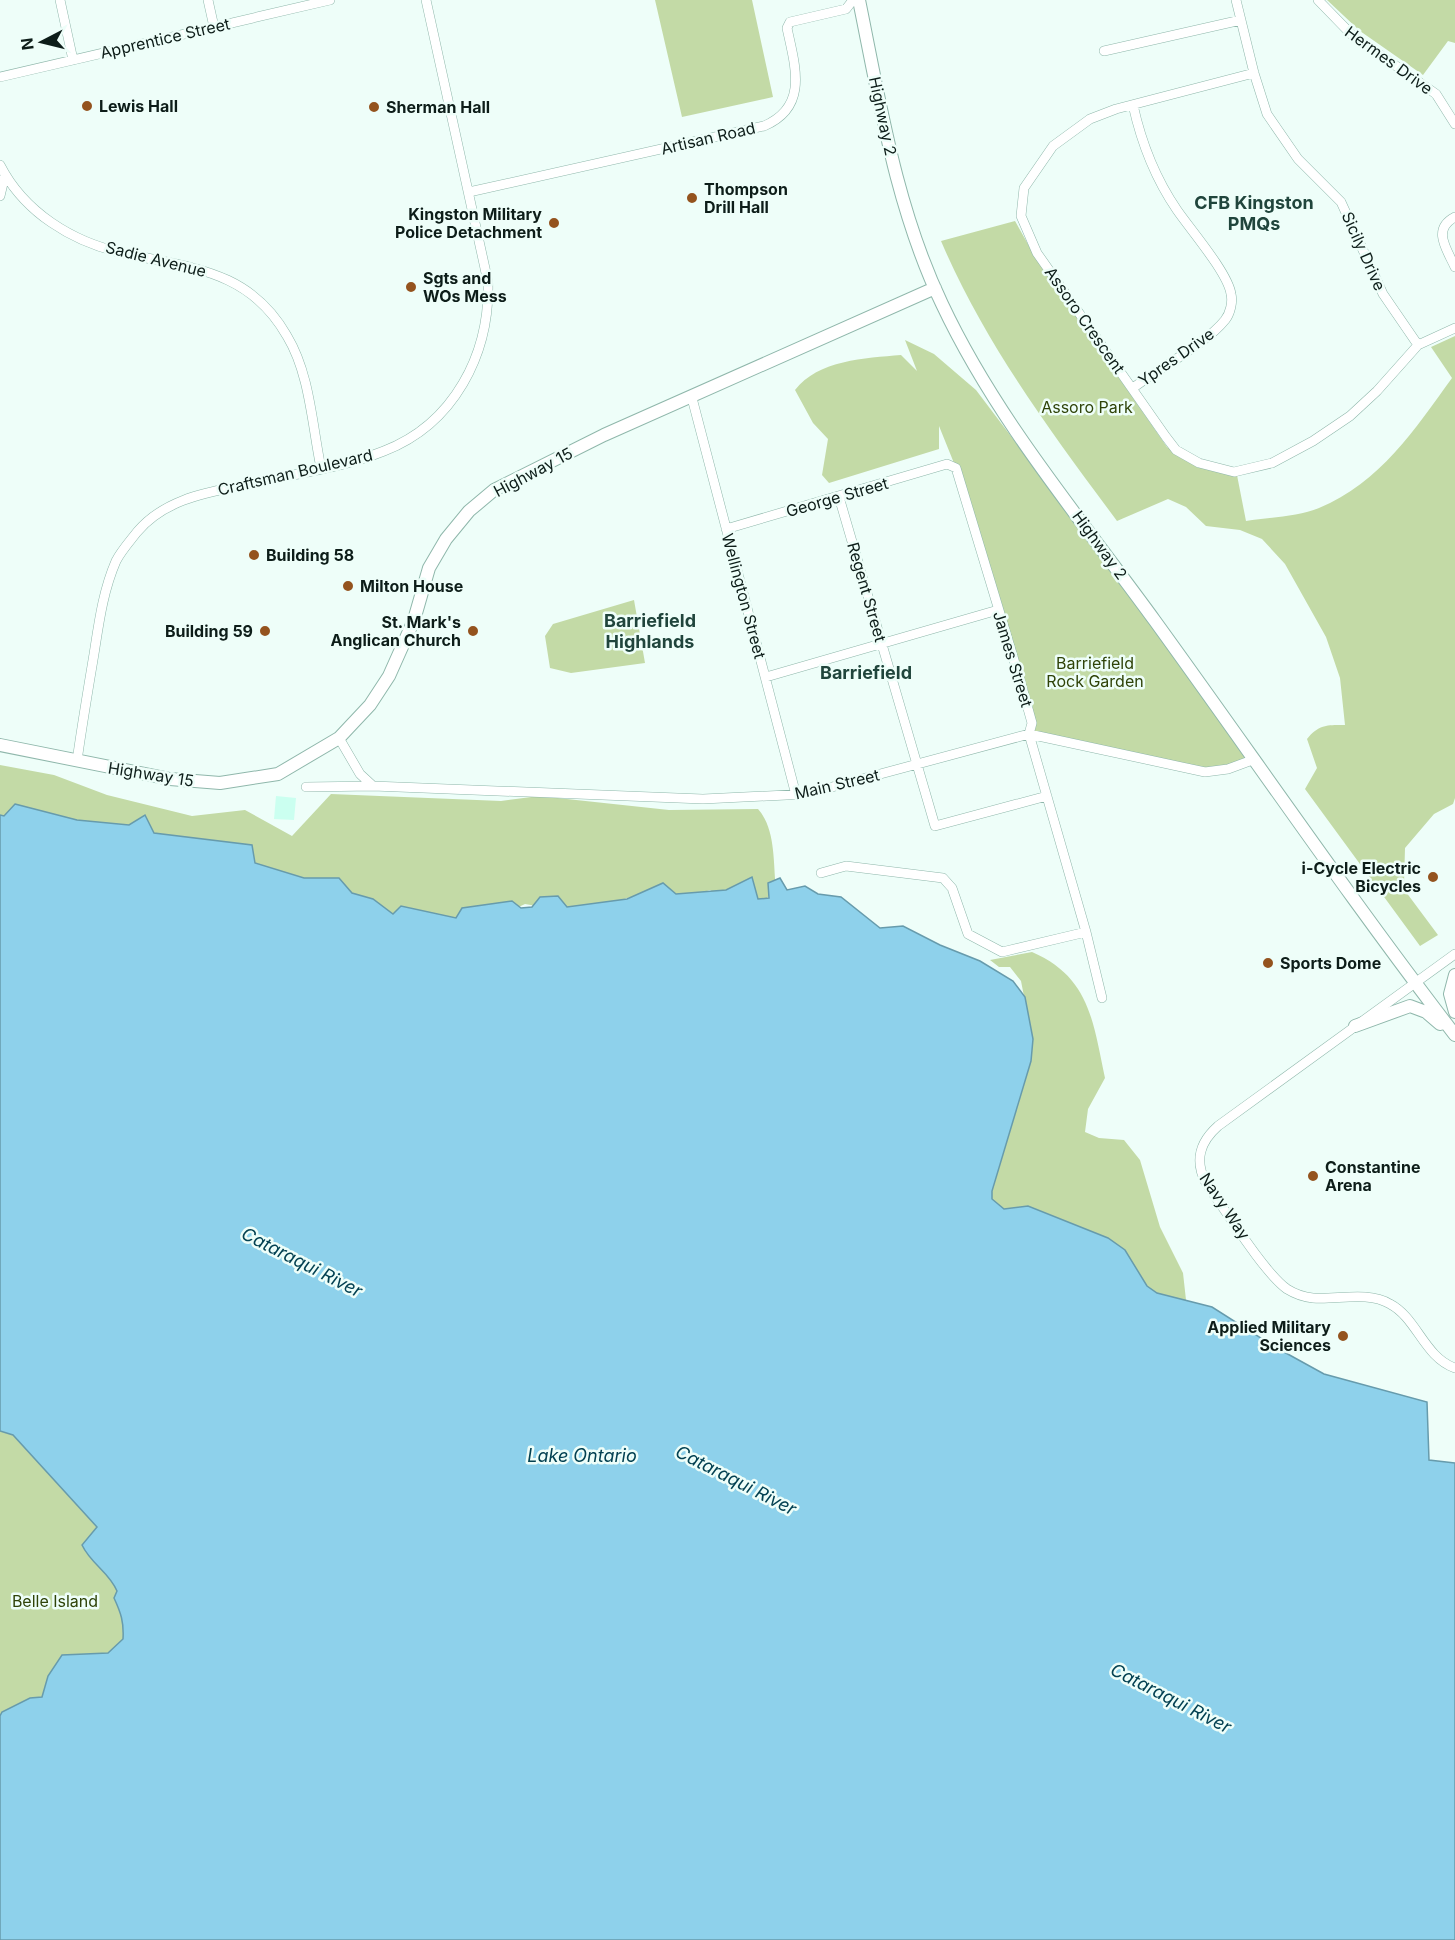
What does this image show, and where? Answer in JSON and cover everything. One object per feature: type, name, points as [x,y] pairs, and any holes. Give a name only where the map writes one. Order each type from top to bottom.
[{"type":"main road","name":"Highway 2","points":[[858,0],[892,162],[908,219],[935,288],[963,345],[1002,410],[1455,1035]]},
{"type":"main road","name":"Highway 15","points":[[0,745],[146,776],[220,783],[278,774],[339,738],[370,705],[389,676],[414,620],[429,568],[446,539],[469,511],[494,490],[604,435],[692,398],[935,288]]},
{"type":"main road","points":[[1455,975],[1450,994],[1455,1012]]},
{"type":"main road","points":[[1355,1026],[1410,1006],[1426,1012],[1455,1035]]},
{"type":"street","points":[[60,0],[73,60]]},
{"type":"street","points":[[208,0],[214,27]]},
{"type":"street","name":"Apprentice Street","points":[[0,77],[330,0]]},
{"type":"street","name":"Craftsman Boulevard","points":[[76,761],[106,588],[117,559],[138,530],[161,511],[186,498],[366,458],[404,441],[426,427],[448,406],[466,381],[484,335],[489,307],[485,265],[426,0]]},
{"type":"street","name":"Artisan Road","points":[[469,192],[775,121],[791,104],[795,91],[796,76],[787,28],[790,22],[846,9],[853,0]]},
{"type":"street","name":"Sicily Drive","points":[[1236,0],[1267,114],[1284,143],[1341,202],[1383,294],[1418,345]]},
{"type":"street","name":"Hermes Drive","points":[[1318,0],[1352,35],[1436,94],[1455,124]]},
{"type":"street","points":[[1104,51],[1241,20]]},
{"type":"street","name":"Assoro Crescent","points":[[1254,73],[1133,105],[1090,119],[1053,146],[1024,188],[1021,216],[1037,253],[1176,450],[1199,463],[1234,472],[1272,463],[1313,441],[1350,416],[1377,391],[1418,345],[1455,328]]},
{"type":"street","name":"Ypres Drive","points":[[1133,105],[1140,134],[1150,160],[1175,207],[1227,282],[1232,304],[1227,319],[1211,333],[1133,388]]},
{"type":"street","points":[[0,165],[20,198]]},
{"type":"street","points":[[5,175],[0,197],[20,198]]},
{"type":"street","name":"Sadie Avenue","points":[[20,198],[66,232],[120,252],[205,269],[230,279],[254,296],[284,330],[302,372],[321,468]]},
{"type":"street","points":[[1455,217],[1444,224],[1441,231],[1442,240],[1455,267]]},
{"type":"street","name":"Wellington Street","points":[[692,398],[796,795]]},
{"type":"street","name":"George Street","points":[[726,529],[947,464]]},
{"type":"street","name":"James Street","points":[[947,464],[956,468],[958,473],[1032,723],[1029,734],[1086,932],[1102,998]]},
{"type":"street","name":"Regent Street","points":[[839,497],[935,826],[1047,795]]},
{"type":"street","points":[[766,677],[998,610]]},
{"type":"street","name":"Main Street","points":[[306,788],[373,786],[704,799],[796,795],[1029,734],[1205,772],[1228,769],[1255,759]]},
{"type":"street","points":[[339,738],[360,774],[373,786]]},
{"type":"street","points":[[821,873],[846,866],[943,878],[952,888],[968,934],[1002,952],[1086,932]]},
{"type":"street","name":"Navy Way","points":[[1455,954],[1207,1135],[1201,1148],[1199,1166],[1206,1183],[1271,1273],[1285,1288],[1301,1297],[1371,1298],[1390,1304],[1400,1311],[1440,1360],[1455,1368]]},
{"type":"shaded area","points":[[276,796],[296,798],[294,820],[274,819]]},
{"type":"green space","points":[[655,0],[752,0],[773,97],[682,117]]},
{"type":"green space","points":[[1327,0],[1455,0],[1455,43],[1448,41],[1423,75],[1360,31]]},
{"type":"green space","name":"Assoro Park","points":[[1015,221],[1034,255],[1167,447],[1191,460],[1236,470],[1246,521],[1293,515],[1319,508],[1341,497],[1378,469],[1410,435],[1452,378],[1431,347],[1455,336],[1455,798],[1453,804],[1434,814],[1405,848],[1404,884],[1409,890],[1406,892],[1438,935],[1420,946],[1305,789],[1317,768],[1307,739],[1324,726],[1345,725],[1340,678],[1326,637],[1285,564],[1262,539],[1240,530],[1206,526],[1186,507],[1168,499],[1117,521],[1044,420],[978,316],[941,241]]},
{"type":"green space","name":"Barriefield Rock Garden","points":[[905,340],[934,354],[976,390],[1255,759],[1218,772],[1029,734],[1032,723],[958,473],[939,426],[939,449],[829,483],[822,475],[828,439],[813,423],[795,390],[816,372],[858,359],[901,355],[917,371]]},
{"type":"green space","points":[[634,600],[645,663],[571,673],[550,668],[545,636],[553,624]]},
{"type":"green space","points":[[0,765],[54,775],[107,795],[192,816],[245,810],[292,836],[331,794],[501,801],[539,796],[669,810],[758,809],[764,817],[771,836],[776,889],[751,914],[710,890],[665,905],[631,897],[610,903],[587,915],[525,904],[504,914],[441,932],[0,824]]},
{"type":"green space","points":[[1032,952],[1051,962],[1066,974],[1086,1003],[1097,1038],[1105,1078],[1088,1109],[1085,1132],[1099,1138],[1124,1140],[1140,1160],[1160,1227],[1183,1273],[1187,1309],[998,1217],[981,1187],[1029,1022],[1021,981],[1010,967],[999,967],[990,960]]},
{"type":"green space","name":"Belle Island","points":[[0,1431],[13,1435],[97,1527],[112,1578],[126,1610],[131,1644],[42,1697],[30,1698],[2,1712],[0,1716]]},
{"type":"water","name":"Lake Ontario","points":[[15,804],[77,820],[129,825],[145,815],[154,833],[252,845],[255,863],[304,878],[339,878],[352,893],[373,899],[393,914],[401,906],[456,918],[462,908],[512,901],[521,908],[532,907],[540,897],[558,896],[567,907],[627,899],[663,883],[676,894],[726,890],[752,877],[758,899],[769,898],[768,883],[780,878],[787,890],[805,886],[818,894],[841,897],[880,928],[903,926],[940,945],[980,961],[1013,981],[1025,997],[1033,1039],[1031,1061],[992,1191],[992,1199],[1004,1209],[1028,1206],[1108,1238],[1125,1250],[1147,1286],[1157,1293],[1212,1307],[1275,1347],[1324,1374],[1427,1402],[1429,1460],[1455,1463],[1455,1940],[0,1940],[0,1716],[2,1712],[30,1698],[42,1697],[48,1676],[62,1655],[108,1653],[123,1639],[122,1618],[114,1598],[117,1591],[114,1584],[90,1558],[82,1545],[97,1527],[13,1435],[0,1431],[0,815],[4,816]]},
{"type":"place","name":"Lewis Hall","points":[[87,106]]},
{"type":"place","name":"Sherman Hall","points":[[374,107]]},
{"type":"place","name":"Thompson Drill Hall","points":[[692,198]]},
{"type":"place","name":"Kingston Military Police Detachment","points":[[554,223]]},
{"type":"place","name":"Sgts and WOs Mess","points":[[411,287]]},
{"type":"place","name":"Building 58","points":[[254,555]]},
{"type":"place","name":"Milton House","points":[[348,586]]},
{"type":"place","name":"Building 59","points":[[265,631]]},
{"type":"place","name":"St. Mark's Anglican Church","points":[[473,631]]},
{"type":"place","name":"i-Cycle Electric Bicycles","points":[[1433,877]]},
{"type":"place","name":"Sports Dome","points":[[1268,963]]},
{"type":"place","name":"Constantine Arena","points":[[1313,1176]]},
{"type":"place","name":"Applied Military Sciences","points":[[1343,1336]]},
{"type":"district","name":"CFB Kingston PMQs","points":[[1254,212]]},
{"type":"district","name":"Barriefield Highlands","points":[[650,630]]},
{"type":"district","name":"Barriefield","points":[[866,672]]},
{"type":"water label","name":"Cataraqui River","points":[[302,1262]]},
{"type":"water label","name":"Cataraqui River","points":[[736,1480]]},
{"type":"water label","name":"Cataraqui River","points":[[1171,1698]]}]
